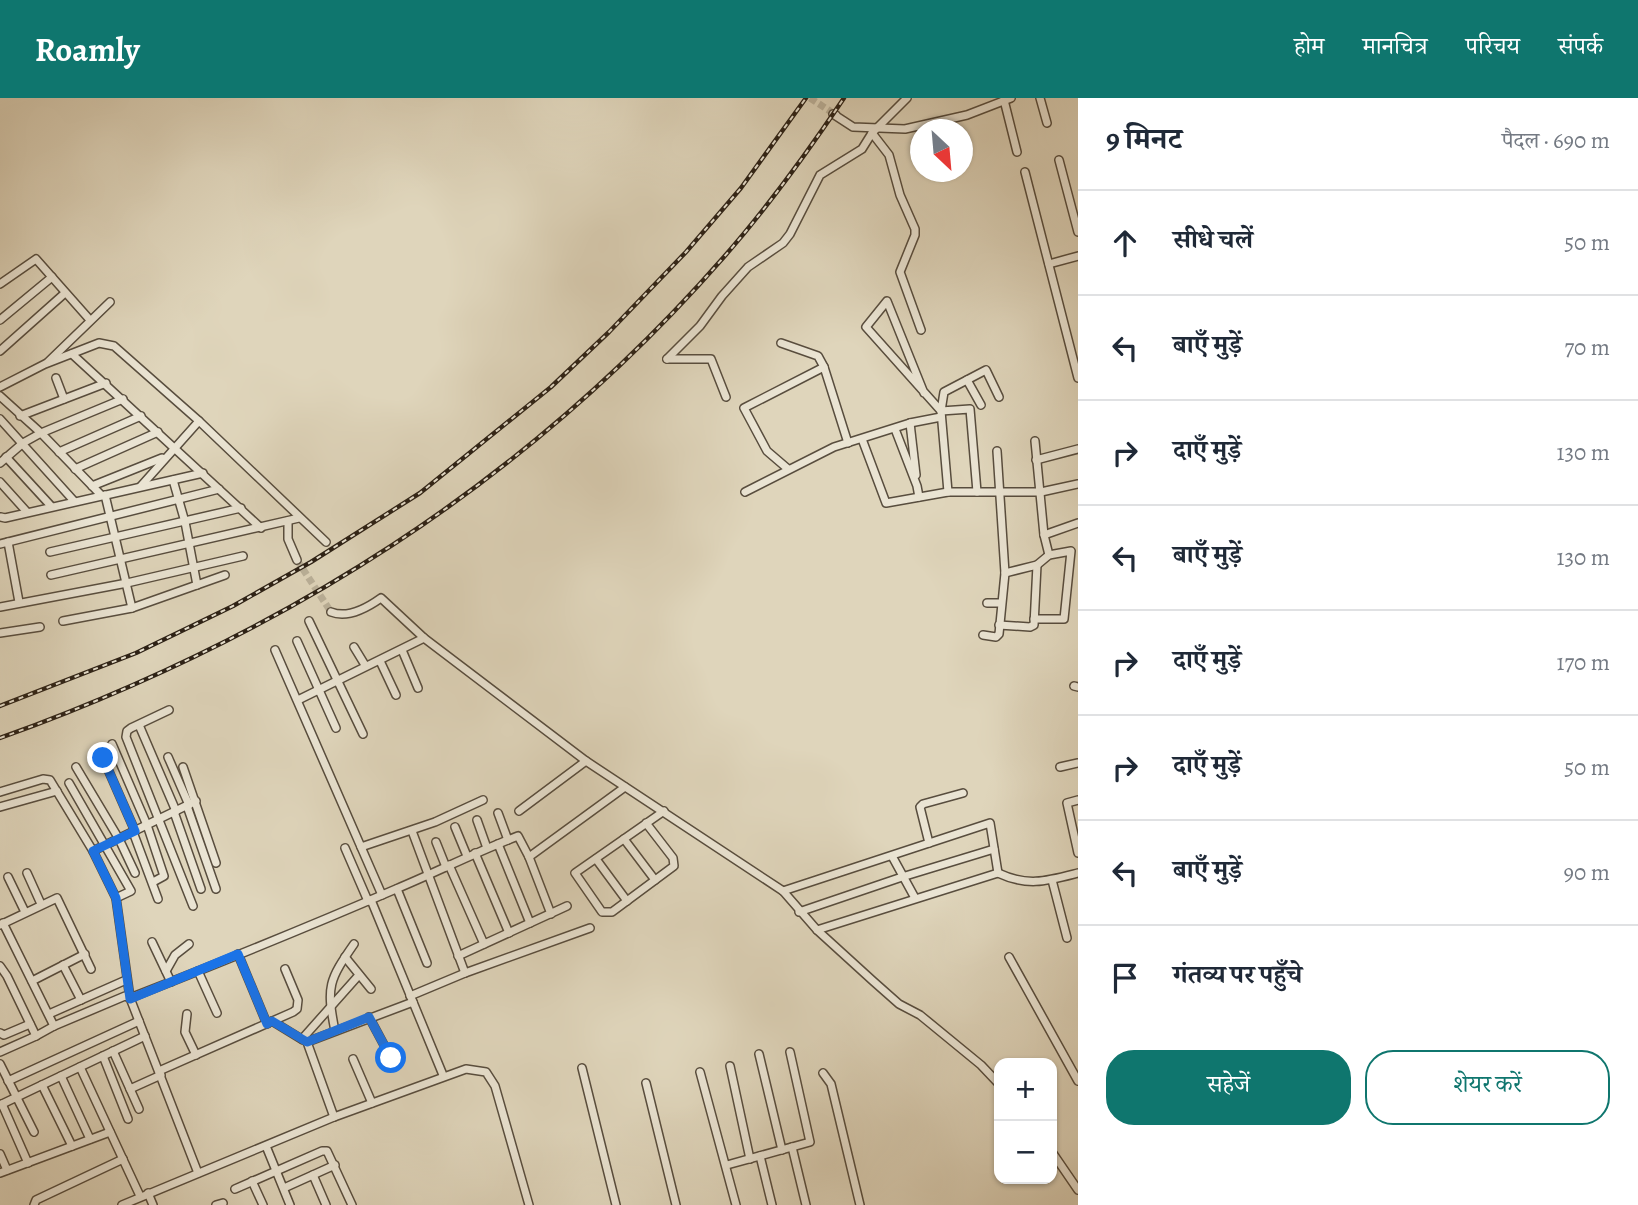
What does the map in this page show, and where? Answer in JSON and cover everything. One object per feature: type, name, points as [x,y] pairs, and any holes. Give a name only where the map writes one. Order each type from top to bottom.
[{"type":"street","points":[[726,397],[711,359],[667,359],[701,326],[722,296],[748,267],[783,243],[820,174],[856,154],[872,133],[907,98]]},
{"type":"street","points":[[1040,98],[1047,123]]},
{"type":"street","points":[[836,115],[833,114],[853,127],[905,129],[967,116],[1008,99],[1017,152]]},
{"type":"street","points":[[872,133],[889,155],[901,198],[916,232],[901,266],[901,275],[921,330]]},
{"type":"street","points":[[1059,160],[1078,232]]},
{"type":"street","points":[[1025,172],[1078,377]]},
{"type":"street","points":[[1049,264],[1078,256]]},
{"type":"street","points":[[0,282],[33,259],[38,261],[90,320]]},
{"type":"street","points":[[0,320],[52,277]]},
{"type":"street","points":[[0,351],[65,293]]},
{"type":"street","points":[[924,393],[887,301],[866,327],[941,414]]},
{"type":"street","points":[[45,364],[110,302]]},
{"type":"street","points":[[781,342],[814,353],[824,367],[848,443]]},
{"type":"street","points":[[0,387],[45,364],[99,343],[114,346],[326,542]]},
{"type":"street","points":[[72,354],[261,528]]},
{"type":"street","points":[[788,469],[767,451],[744,408],[824,367]]},
{"type":"street","points":[[948,492],[941,414],[944,392],[986,370],[999,397]]},
{"type":"street","points":[[56,378],[64,399]]},
{"type":"street","points":[[967,380],[981,405]]},
{"type":"street","points":[[20,416],[106,383]]},
{"type":"street","points":[[0,396],[103,495],[117,538],[132,608]]},
{"type":"street","points":[[51,506],[2,461],[23,443],[41,433],[123,399]]},
{"type":"street","points":[[745,492],[820,453],[910,423],[970,409],[977,492]]},
{"type":"street","points":[[59,452],[141,416]]},
{"type":"street","points":[[0,419],[74,501]]},
{"type":"street","points":[[140,487],[198,421]]},
{"type":"street","points":[[910,423],[919,497]]},
{"type":"street","points":[[895,429],[917,486]]},
{"type":"street","points":[[75,469],[158,432]]},
{"type":"street","points":[[862,439],[886,503],[948,492],[1041,492],[1078,484]]},
{"type":"street","points":[[1035,441],[1044,535],[1049,555]]},
{"type":"street","points":[[1036,460],[1078,449]]},
{"type":"street","points":[[983,635],[998,636],[1005,573],[997,451]]},
{"type":"street","points":[[92,486],[166,456]]},
{"type":"street","points":[[0,517],[203,473]]},
{"type":"street","points":[[173,480],[185,522],[197,585]]},
{"type":"street","points":[[0,482],[27,512]]},
{"type":"street","points":[[19,602],[4,543],[219,489]]},
{"type":"street","points":[[50,552],[241,508]]},
{"type":"street","points":[[51,575],[299,518]]},
{"type":"street","points":[[288,521],[288,539],[298,561]]},
{"type":"street","points":[[1044,535],[1078,523]]},
{"type":"street","points":[[1005,573],[1037,565],[1049,555],[1068,551],[1072,553],[1065,616],[1061,620],[1034,618]]},
{"type":"street","points":[[0,607],[127,583],[243,556]]},
{"type":"street","points":[[999,625],[1033,627],[1037,565]]},
{"type":"street","points":[[63,621],[132,608],[225,575]]},
{"type":"street","points":[[331,612],[344,614],[361,610],[381,598],[424,638],[586,761],[783,891],[817,930],[898,1003],[920,1015],[994,1079]]},
{"type":"street","points":[[987,603],[1001,603]]},
{"type":"street","points":[[309,621],[363,734]]},
{"type":"street","points":[[0,633],[40,627]]},
{"type":"street","points":[[298,700],[424,638]]},
{"type":"street","points":[[297,641],[335,728]]},
{"type":"street","points":[[354,647],[365,665]]},
{"type":"street","points":[[275,650],[382,895]]},
{"type":"street","points":[[402,650],[418,688]]},
{"type":"street","points":[[380,661],[396,695]]},
{"type":"street","points":[[169,710],[127,730],[126,737],[193,906]]},
{"type":"street","points":[[139,725],[175,812],[201,889]]},
{"type":"street","points":[[112,744],[147,825],[164,876],[153,882]]},
{"type":"street","points":[[168,757],[216,863]]},
{"type":"street","points":[[103,758],[134,831],[158,899]]},
{"type":"street","points":[[519,811],[586,761]]},
{"type":"street","points":[[1060,767],[1078,763]]},
{"type":"street","points":[[76,767],[119,839],[135,873]]},
{"type":"street","points":[[183,767],[216,889]]},
{"type":"street","points":[[0,792],[43,779],[50,780],[93,851],[116,898],[130,999],[198,1173]]},
{"type":"street","points":[[69,783],[131,891],[116,898]]},
{"type":"street","points":[[529,857],[625,787]]},
{"type":"street","points":[[0,807],[57,790]]},
{"type":"street","points":[[929,843],[920,807],[963,793]]},
{"type":"street","points":[[361,846],[412,831],[483,800]]},
{"type":"street","points":[[1078,800],[1067,803],[1078,853]]},
{"type":"street","points":[[93,851],[191,804]]},
{"type":"street","points":[[568,878],[664,811]]},
{"type":"street","points":[[498,813],[508,840]]},
{"type":"street","points":[[477,820],[487,848]]},
{"type":"street","points":[[783,891],[990,822],[998,873]]},
{"type":"street","points":[[575,873],[602,912],[612,912],[674,866],[674,862],[646,823]]},
{"type":"street","points":[[455,827],[509,933]]},
{"type":"street","points":[[412,831],[465,973]]},
{"type":"street","points":[[130,999],[518,836],[551,914]]},
{"type":"street","points":[[624,839],[655,880]]},
{"type":"street","points":[[436,842],[484,944]]},
{"type":"street","points":[[498,844],[530,923]]},
{"type":"street","points":[[345,848],[370,900],[443,1075]]},
{"type":"street","points":[[799,912],[995,849]]},
{"type":"street","points":[[892,856],[915,898]]},
{"type":"street","points":[[596,859],[627,901]]},
{"type":"street","points":[[27,873],[41,904]]},
{"type":"street","points":[[817,930],[998,873],[1025,883],[1078,873]]},
{"type":"street","points":[[8,877],[25,912]]},
{"type":"street","points":[[1052,880],[1067,938]]},
{"type":"street","points":[[397,889],[427,964]]},
{"type":"street","points":[[54,1026],[1,924],[41,904],[58,899],[91,969]]},
{"type":"street","points":[[458,956],[567,906]]},
{"type":"street","points":[[304,1041],[412,999],[465,973],[590,928]]},
{"type":"street","points":[[152,942],[171,982]]},
{"type":"street","points":[[166,971],[175,955],[190,944]]},
{"type":"street","points":[[335,1031],[330,1006],[331,979],[354,944]]},
{"type":"street","points":[[32,981],[85,954]]},
{"type":"street","points":[[238,954],[270,1022],[304,1041],[334,1117]]},
{"type":"street","points":[[345,957],[371,989]]},
{"type":"street","points":[[1009,957],[1078,1081]]},
{"type":"street","points":[[64,965],[81,1000]]},
{"type":"street","points":[[0,966],[36,1036]]},
{"type":"street","points":[[130,1089],[196,1055],[293,1012],[299,1004],[285,969]]},
{"type":"street","points":[[198,971],[217,1013]]},
{"type":"street","points":[[304,1041],[330,1006],[359,975]]},
{"type":"street","points":[[49,1014],[126,979]]},
{"type":"street","points":[[0,1052],[119,998],[125,996],[130,999]]},
{"type":"street","points":[[187,1014],[185,1032],[196,1055]]},
{"type":"street","points":[[369,1017],[391,1058]]},
{"type":"street","points":[[4,1077],[139,1021]]},
{"type":"street","points":[[0,1033],[4,1035],[30,1024]]},
{"type":"street","points":[[28,1163],[1,1104],[145,1036]]},
{"type":"street","points":[[113,1051],[139,1109]]},
{"type":"street","points":[[727,1165],[810,1142],[790,1052]]},
{"type":"street","points":[[760,1054],[782,1150]]},
{"type":"street","points":[[103,1056],[128,1119]]},
{"type":"street","points":[[353,1059],[372,1103]]},
{"type":"street","points":[[0,1064],[4,1077],[34,1132]]},
{"type":"street","points":[[730,1066],[750,1158]]},
{"type":"street","points":[[80,1067],[123,1159],[138,1200]]},
{"type":"street","points":[[582,1068],[616,1205]]},
{"type":"street","points":[[122,1205],[443,1075],[477,1069],[486,1072],[498,1093],[530,1205]]},
{"type":"street","points":[[700,1072],[736,1205]]},
{"type":"street","points":[[823,1073],[831,1084],[860,1205]]},
{"type":"street","points":[[61,1076],[90,1139]]},
{"type":"street","points":[[646,1083],[676,1205]]},
{"type":"street","points":[[42,1085],[72,1146]]},
{"type":"street","points":[[0,1154],[4,1172],[110,1132]]},
{"type":"street","points":[[266,1146],[290,1205]]},
{"type":"street","points":[[792,1147],[806,1205]]},
{"type":"street","points":[[235,1189],[322,1150],[327,1151],[335,1165],[352,1205]]},
{"type":"street","points":[[760,1156],[772,1205]]},
{"type":"street","points":[[34,1205],[36,1199],[123,1159]]},
{"type":"street","points":[[1057,1159],[1078,1190]]},
{"type":"street","points":[[284,1188],[335,1165]]},
{"type":"street","points":[[313,1175],[326,1205]]},
{"type":"street","points":[[252,1181],[263,1205]]},
{"type":"street","points":[[148,1193],[153,1205]]},
{"type":"tunnel","points":[[810,98],[836,115]]},
{"type":"tunnel","points":[[297,560],[331,612]]},
{"type":"railway","points":[[0,706],[136,653],[233,606],[311,562],[420,493],[551,387],[609,332],[686,252],[741,188],[806,98]]},
{"type":"railway","points":[[0,738],[104,698],[204,652],[300,601],[393,545],[481,483],[566,414],[647,339],[755,220],[844,98]]},
{"type":"route","points":[[103,758],[135,831],[93,851],[116,898],[130,999],[238,954],[267,1024],[272,1021],[307,1042],[369,1017],[391,1058]]}]
